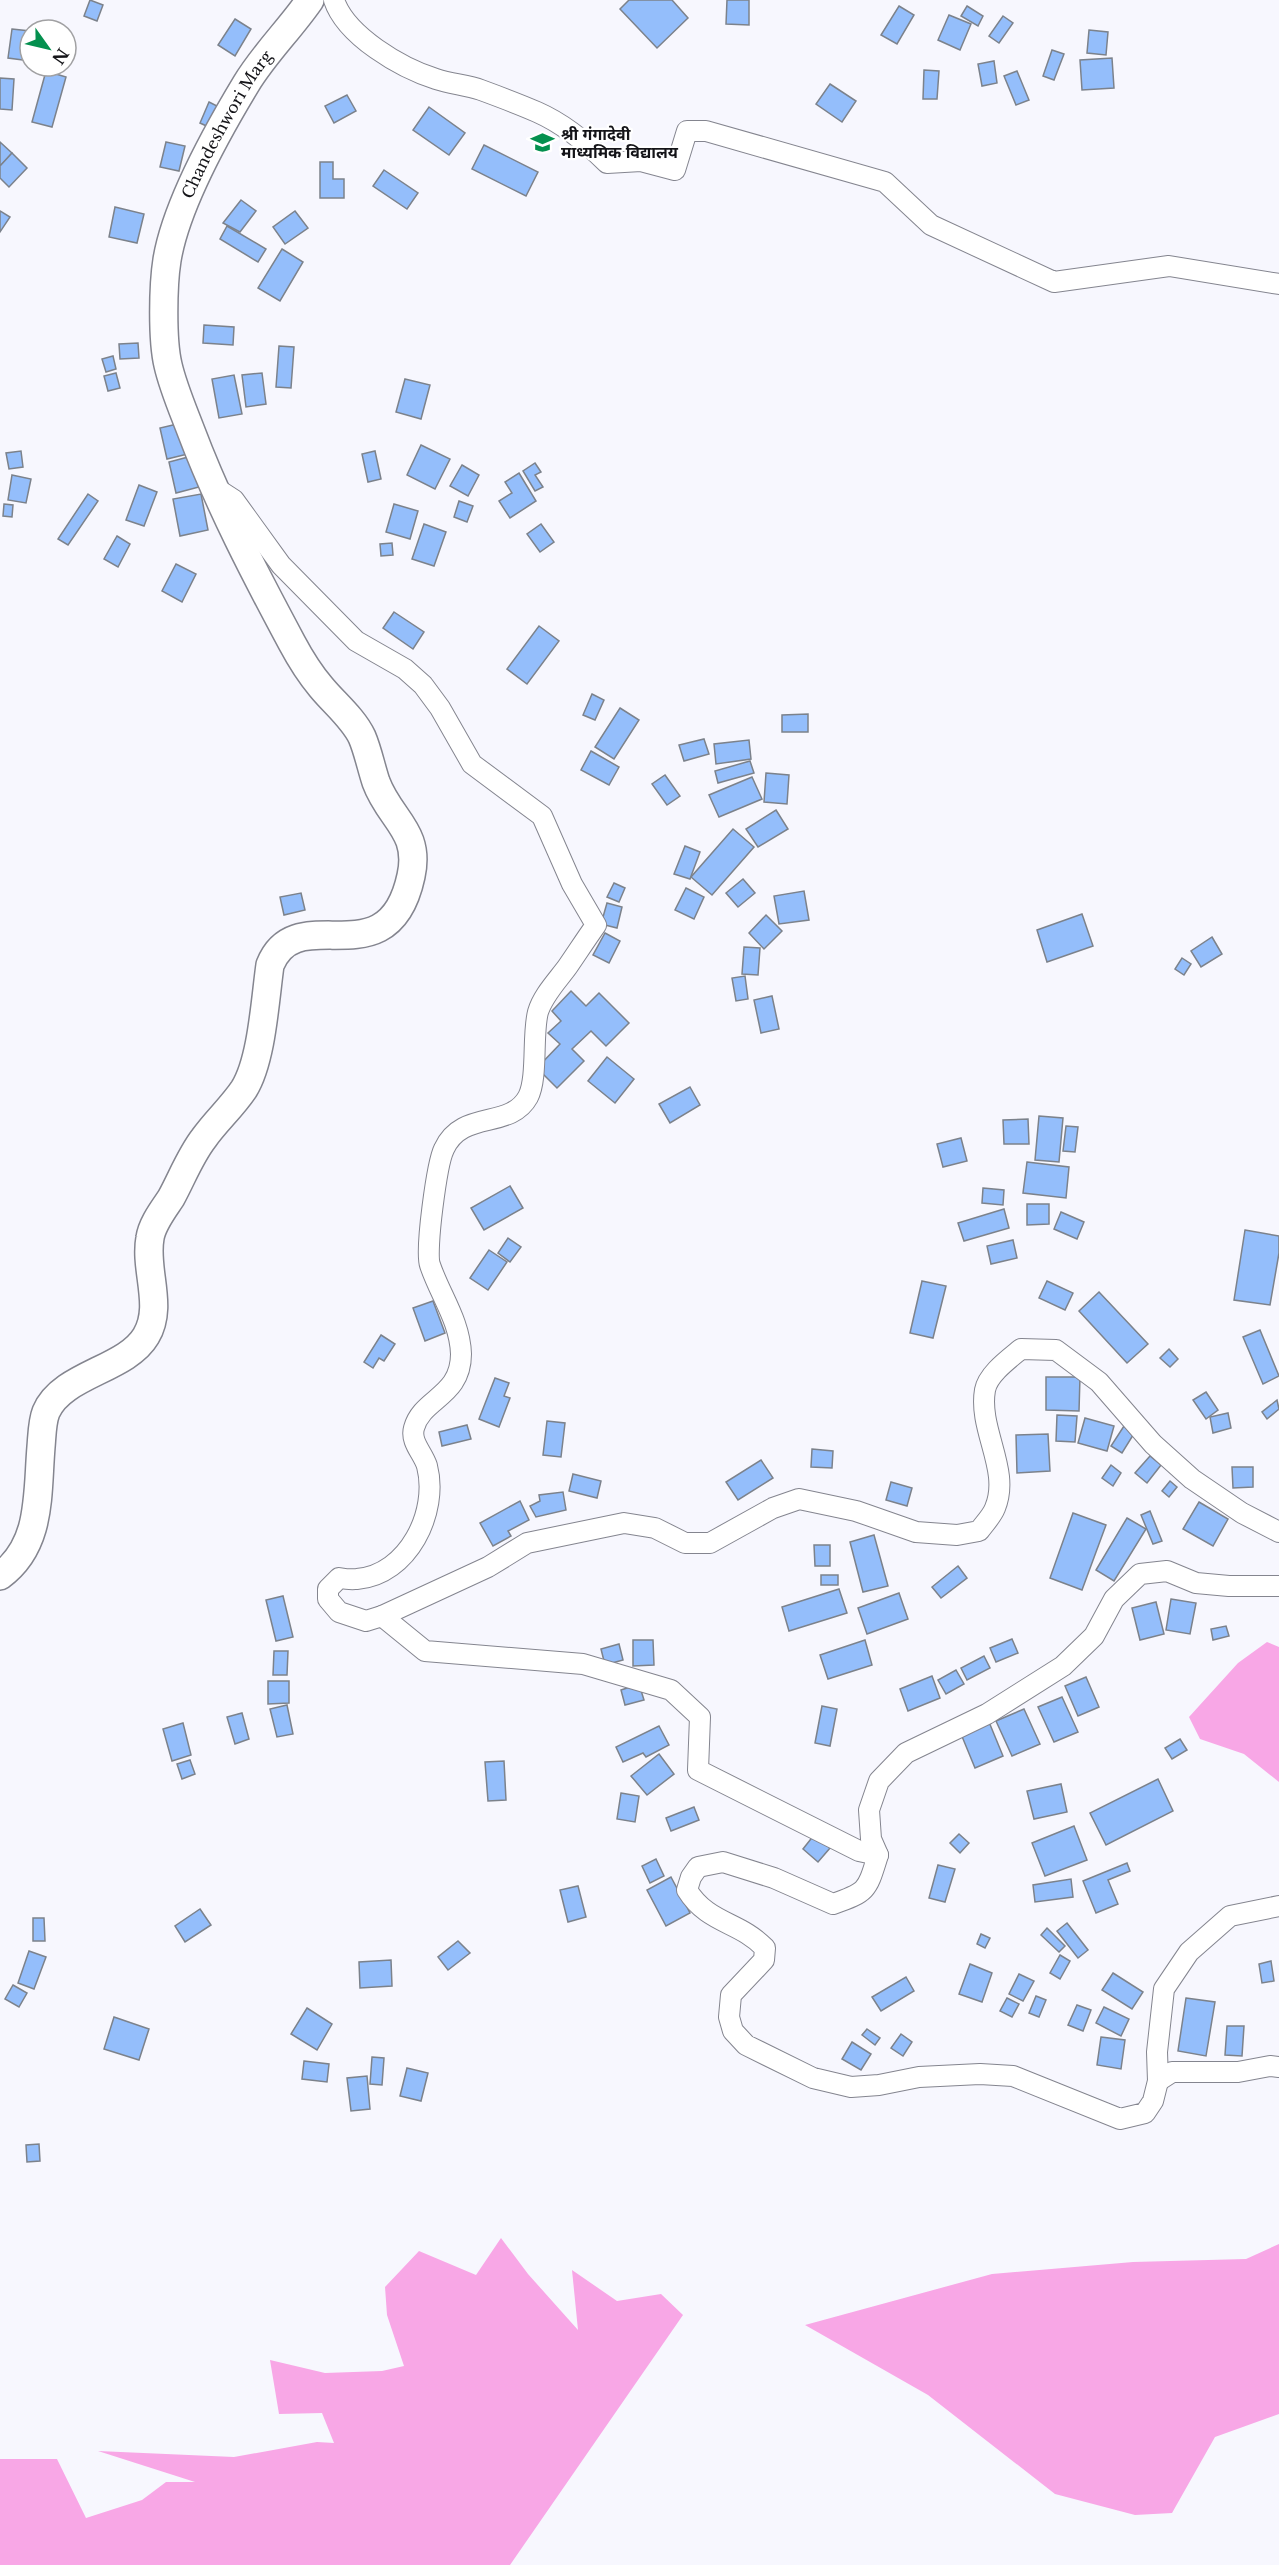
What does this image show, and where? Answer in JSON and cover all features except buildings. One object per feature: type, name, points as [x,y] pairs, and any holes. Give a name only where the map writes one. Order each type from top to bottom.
[{"type":"main road","name":"Chandeshwori Marg","points":[[0,1576],[20,1558],[30,1541],[45,1413],[52,1401],[133,1350],[145,1338],[152,1324],[154,1305],[149,1266],[150,1237],[197,1148],[232,1105],[252,1072],[270,965],[276,951],[285,942],[299,937],[371,933],[386,925],[398,910],[412,874],[414,856],[411,839],[383,798],[361,736],[319,685],[294,646],[212,486],[168,365],[164,334],[167,261],[183,206],[247,81],[310,0]]},
{"type":"street","points":[[334,0],[339,15],[352,30],[399,63],[435,79],[479,89],[540,113],[591,146],[607,163],[641,161],[675,170],[687,130],[706,131],[885,182],[932,225],[1054,282],[1169,266],[1279,284]]},
{"type":"street","points":[[212,486],[234,500],[280,565],[356,641],[405,669],[423,685],[440,708],[472,764],[542,816],[572,884],[596,925],[547,994],[538,1012],[529,1096],[514,1113],[471,1123],[458,1131],[444,1148],[435,1184],[429,1263],[454,1317],[461,1353],[454,1382],[422,1413],[414,1429],[415,1443],[426,1465],[430,1493],[424,1523],[407,1553],[381,1571],[358,1580],[339,1578],[328,1589],[328,1599],[339,1612],[366,1621],[382,1616],[488,1567],[527,1543],[624,1523],[655,1528],[685,1543],[710,1543],[773,1508],[799,1499],[856,1511],[916,1532],[957,1535],[979,1531],[995,1508],[1000,1474],[987,1430],[985,1388],[1000,1366],[1021,1349],[1056,1350],[1099,1382],[1153,1444],[1192,1479],[1242,1513],[1279,1532]]},
{"type":"street","points":[[1279,1586],[1229,1586],[1196,1583],[1167,1571],[1140,1574],[1114,1599],[1095,1636],[1063,1665],[987,1714],[906,1754],[879,1781],[869,1810],[871,1839],[878,1855],[870,1880],[860,1895],[833,1904],[774,1878],[723,1862],[698,1867],[687,1890],[696,1905],[719,1921],[742,1929],[765,1948],[764,1960],[731,1995],[729,2017],[733,2031],[746,2045],[813,2078],[851,2087],[879,2085],[919,2077],[980,2074],[1013,2076],[1120,2119],[1144,2113],[1153,2101],[1158,2081],[1157,2052],[1164,1989],[1189,1952],[1230,1916],[1279,1906]]},
{"type":"street","points":[[382,1616],[425,1651],[583,1664],[671,1690],[700,1717],[698,1770],[859,1851],[878,1855]]},
{"type":"street","points":[[1158,2081],[1172,2072],[1238,2072],[1270,2066],[1279,2067]]},
{"type":"shaded area","points":[[1267,1642],[1279,1647],[1279,1782],[1244,1754],[1200,1739],[1189,1717],[1238,1663]]},
{"type":"shaded area","points":[[501,2238],[528,2274],[578,2330],[572,2270],[617,2301],[661,2294],[683,2315],[510,2565],[0,2565],[0,2459],[57,2459],[86,2518],[142,2500],[166,2482],[195,2482],[98,2451],[234,2457],[317,2442],[334,2443],[322,2413],[279,2414],[270,2360],[325,2373],[382,2371],[404,2366],[387,2315],[385,2287],[419,2251],[476,2275]]},
{"type":"shaded area","points":[[1279,2244],[1279,2414],[1215,2437],[1172,2513],[1135,2515],[1055,2494],[928,2395],[805,2325],[992,2274],[1133,2262],[1246,2259]]},
{"type":"place","name":"श्री गंगादेवी माध्यमिक विद्यालय","points":[[543,143]]}]
